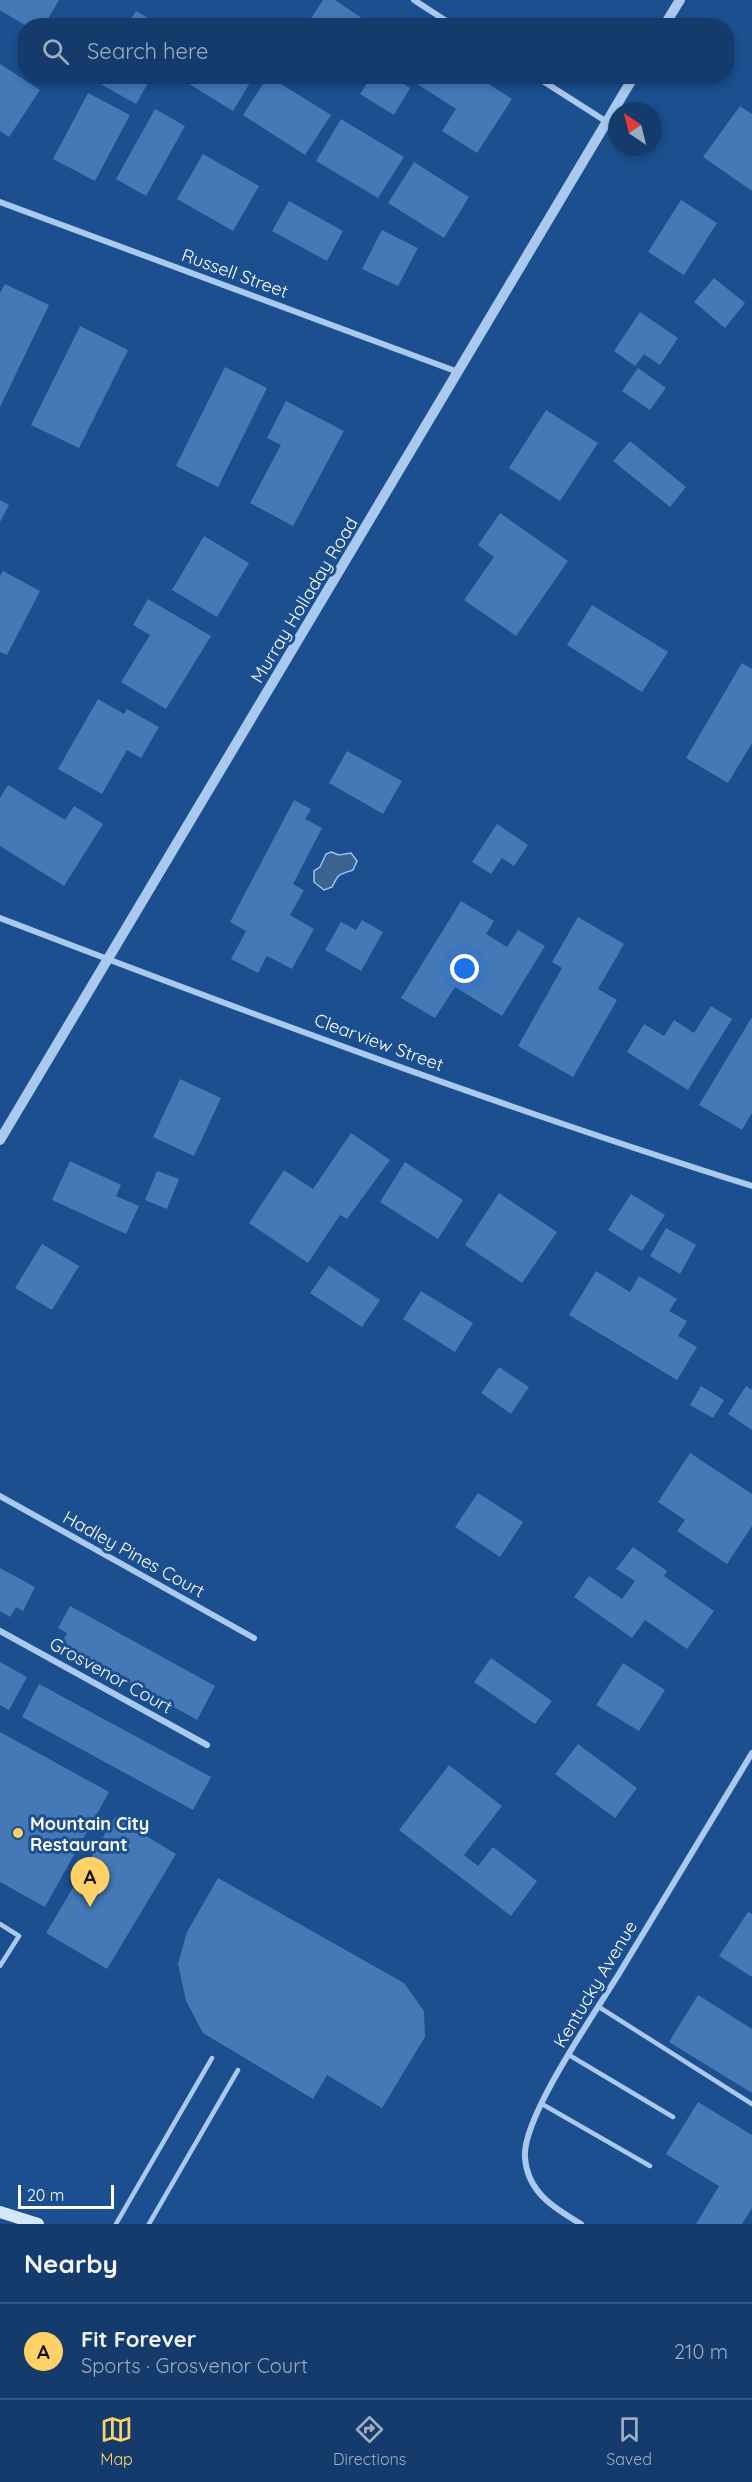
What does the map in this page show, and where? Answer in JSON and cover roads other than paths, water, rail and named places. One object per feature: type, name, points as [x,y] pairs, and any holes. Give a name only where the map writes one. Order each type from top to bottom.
[{"type":"main road","points":[[0,2212],[37,2224]]},
{"type":"street","points":[[414,0],[442,18]]},
{"type":"street","points":[[669,18],[680,0]]},
{"type":"street","points":[[548,84],[607,122]]},
{"type":"street","name":"Murray Holladay Road","points":[[0,1140],[629,84]]},
{"type":"street","name":"Russell Street","points":[[0,202],[459,372]]},
{"type":"street","name":"Clearview Street","points":[[0,918],[150,976],[608,1140],[752,1186]]},
{"type":"street","name":"Hadley Pines Court","points":[[0,1496],[254,1638]]},
{"type":"street","name":"Grosvenor Court","points":[[0,1631],[207,1745]]},
{"type":"street","name":"Kentucky Avenue","points":[[581,2224],[552,2206],[540,2195],[527,2170],[525,2156],[528,2133],[569,2055],[752,1753]]},
{"type":"lane","points":[[0,1924],[19,1936],[0,1966]]},
{"type":"lane","points":[[599,2007],[752,2104]]},
{"type":"lane","points":[[569,2055],[673,2117]]},
{"type":"lane","points":[[116,2224],[212,2058]]},
{"type":"lane","points":[[149,2224],[238,2070]]},
{"type":"lane","points":[[542,2104],[650,2166]]},
{"type":"water","points":[[331,852],[339,855],[351,853],[357,861],[353,870],[340,875],[332,887],[324,890],[314,882],[314,871],[320,867],[326,854]]},
{"type":"place","name":"Mountain City Restaurant","points":[[18,1833]]},
{"type":"place","name":"Fit Forever","points":[[90,1907]]}]
